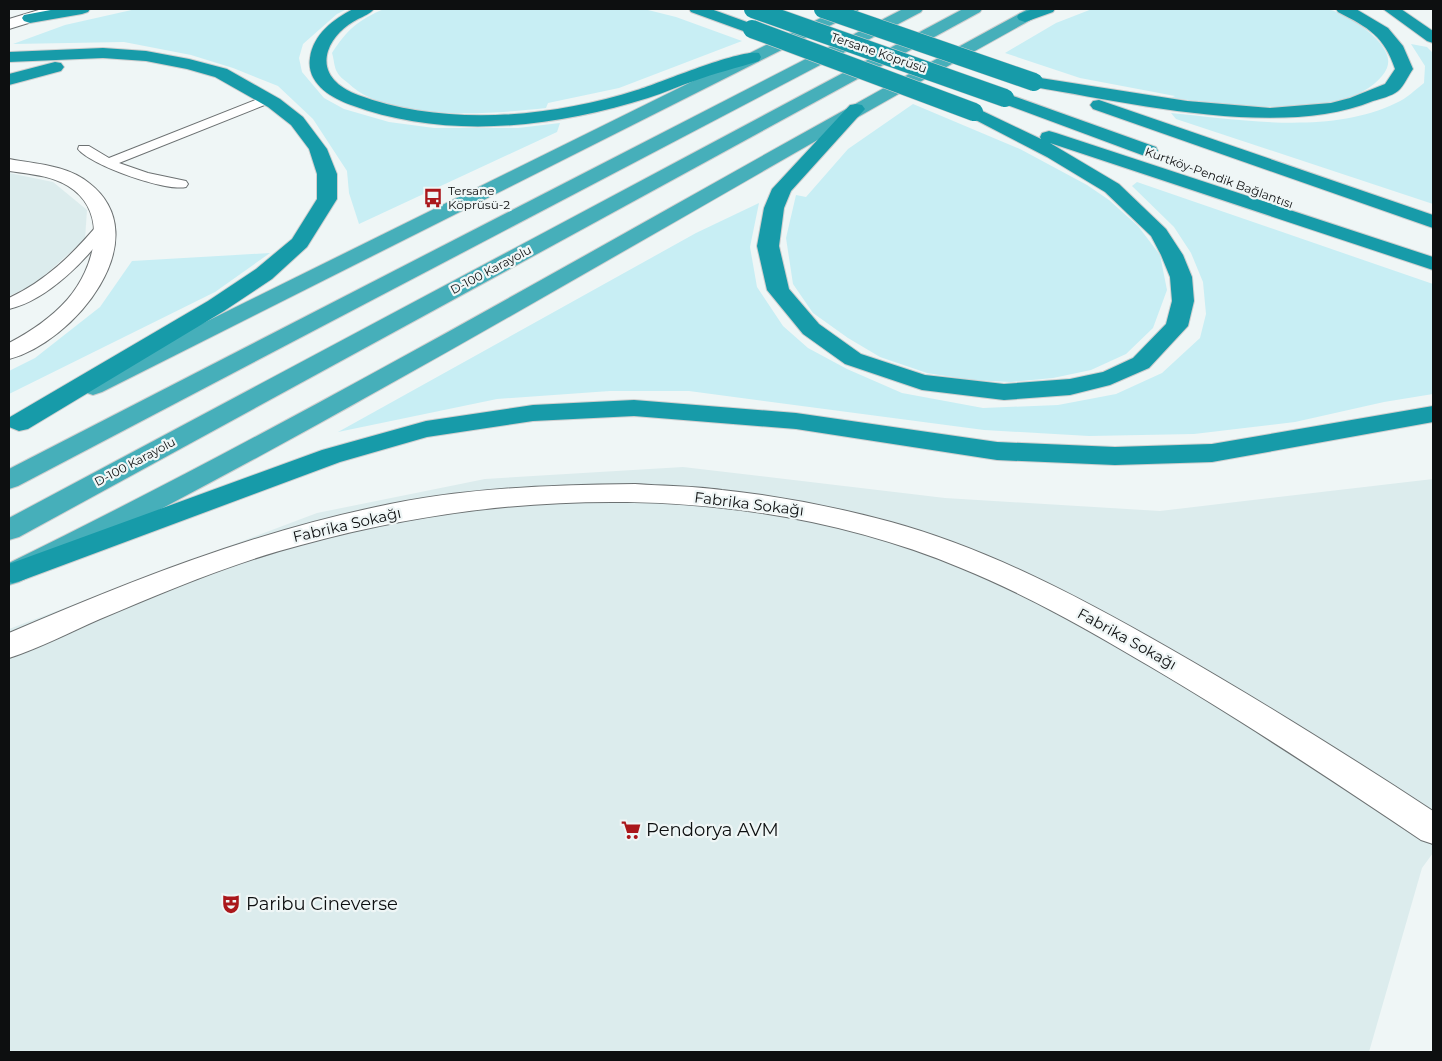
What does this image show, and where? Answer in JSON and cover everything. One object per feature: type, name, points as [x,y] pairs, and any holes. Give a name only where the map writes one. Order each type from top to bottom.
[{"type":"highway","points":[[30,18],[82,9]]},
{"type":"highway","points":[[366,9],[337,25],[324,40],[317,56],[319,74],[329,87],[359,103],[379,109],[426,117],[467,120],[532,117],[578,110],[638,96],[682,79],[753,57]]},
{"type":"highway","points":[[697,9],[974,112],[1433,264]]},
{"type":"highway","name":"Tersane Köprüsü","points":[[753,9],[1006,98]]},
{"type":"highway","name":"Tersane Köprüsü","points":[[823,9],[1034,82]]},
{"type":"highway","points":[[14,426],[851,9]]},
{"type":"highway","points":[[9,480],[915,9]]},
{"type":"highway","name":"D-100 Karayolu","points":[[9,530],[974,9]]},
{"type":"highway","points":[[11,574],[112,524],[349,398],[856,109],[1032,13],[1047,9]]},
{"type":"highway","points":[[1034,82],[1230,111],[1270,113],[1330,108],[1356,102],[1391,88],[1404,69],[1397,48],[1378,26],[1344,9]]},
{"type":"highway","points":[[1391,9],[1433,38]]},
{"type":"highway","points":[[9,57],[103,53],[146,56],[189,64],[221,73],[268,99],[297,121],[318,149],[327,174],[327,199],[300,243],[264,274],[216,306],[14,426]]},
{"type":"highway","points":[[9,80],[21,75],[66,64],[146,56]]},
{"type":"highway","name":"Kurtköy-Pendik Bağlantısı","points":[[1034,82],[1433,222]]},
{"type":"highway","name":"Kurtköy-Pendik Bağlantısı","points":[[1006,98],[1433,258]]},
{"type":"highway","points":[[856,109],[782,189],[774,208],[768,246],[778,290],[811,329],[853,359],[922,382],[1004,392],[1070,387],[1110,378],[1142,363],[1177,326],[1183,301],[1181,277],[1172,255],[1159,233],[1112,188],[1054,153],[974,112]]},
{"type":"highway","points":[[11,574],[331,456],[426,429],[533,413],[634,408],[796,421],[998,451],[1115,456],[1212,453],[1433,414]]},
{"type":"street","points":[[9,24],[58,9]]},
{"type":"street","points":[[9,165],[61,176],[75,182],[95,200],[103,214],[105,225],[105,250],[89,286],[60,319],[9,352]]},
{"type":"street","name":"Fabrika Sokağı","points":[[9,646],[144,588],[237,554],[355,521],[473,501],[579,493],[687,496],[786,507],[852,521],[903,536],[965,558],[1035,588],[1150,652],[1243,707],[1433,829]]},
{"type":"lane","points":[[107,163],[268,99]]},
{"type":"lane","points":[[84,149],[107,163],[152,179],[181,184]]},
{"type":"lane","points":[[9,304],[37,291],[57,276],[79,256],[105,225]]},
{"type":"shaded area","points":[[136,9],[347,9],[337,14],[303,44],[299,58],[302,72],[324,98],[344,109],[389,122],[434,128],[518,128],[560,123],[557,132],[359,224],[349,193],[347,171],[313,119],[278,86],[233,68],[191,55],[124,42],[13,44],[65,25]]},
{"type":"shaded area","points":[[384,9],[644,9],[676,17],[742,41],[619,88],[548,103],[546,108],[498,112],[442,113],[389,105],[366,96],[345,81],[337,72],[332,53],[337,45],[354,26]]},
{"type":"shaded area","points":[[1092,9],[1327,9],[1348,18],[1376,38],[1383,47],[1388,63],[1382,76],[1364,91],[1341,100],[1313,105],[1282,107],[1221,104],[1171,98],[1175,96],[1080,78],[1005,53],[1056,23]]},
{"type":"shaded area","points":[[1411,44],[1427,47],[1433,53],[1433,204],[1176,119],[1171,113],[1285,123],[1343,119],[1370,113],[1400,101],[1424,83],[1425,66]]},
{"type":"shaded area","points":[[913,104],[1020,149],[1087,185],[1109,200],[1138,226],[1160,255],[1167,290],[1153,328],[1126,354],[1091,370],[1053,378],[1011,382],[971,380],[927,373],[880,357],[848,338],[813,313],[793,284],[786,238],[796,195],[806,197],[848,149]]},
{"type":"shaded area","points":[[9,173],[53,182],[87,210],[85,239],[35,284],[9,296]]},
{"type":"shaded area","points":[[1137,182],[1433,284],[1433,394],[1384,402],[1295,422],[1194,434],[1089,436],[984,430],[689,391],[610,391],[497,399],[338,432],[696,233],[759,203],[750,247],[757,287],[783,326],[808,348],[847,369],[902,393],[983,408],[1058,405],[1116,394],[1162,373],[1200,338],[1206,314],[1203,282],[1191,253],[1174,227],[1132,186]]},
{"type":"shaded area","points":[[270,253],[215,292],[9,394],[9,371],[35,358],[100,307],[132,261]]},
{"type":"shaded area","points":[[683,467],[945,498],[1160,511],[1433,479],[1433,853],[1422,868],[1369,1052],[9,1052],[9,629],[317,513],[485,479]]},
{"type":"place","name":"Tersane Köprüsü-2","points":[[433,198]]},
{"type":"place","name":"Pendorya AVM","points":[[631,830]]},
{"type":"place","name":"Paribu Cineverse","points":[[231,904]]}]
